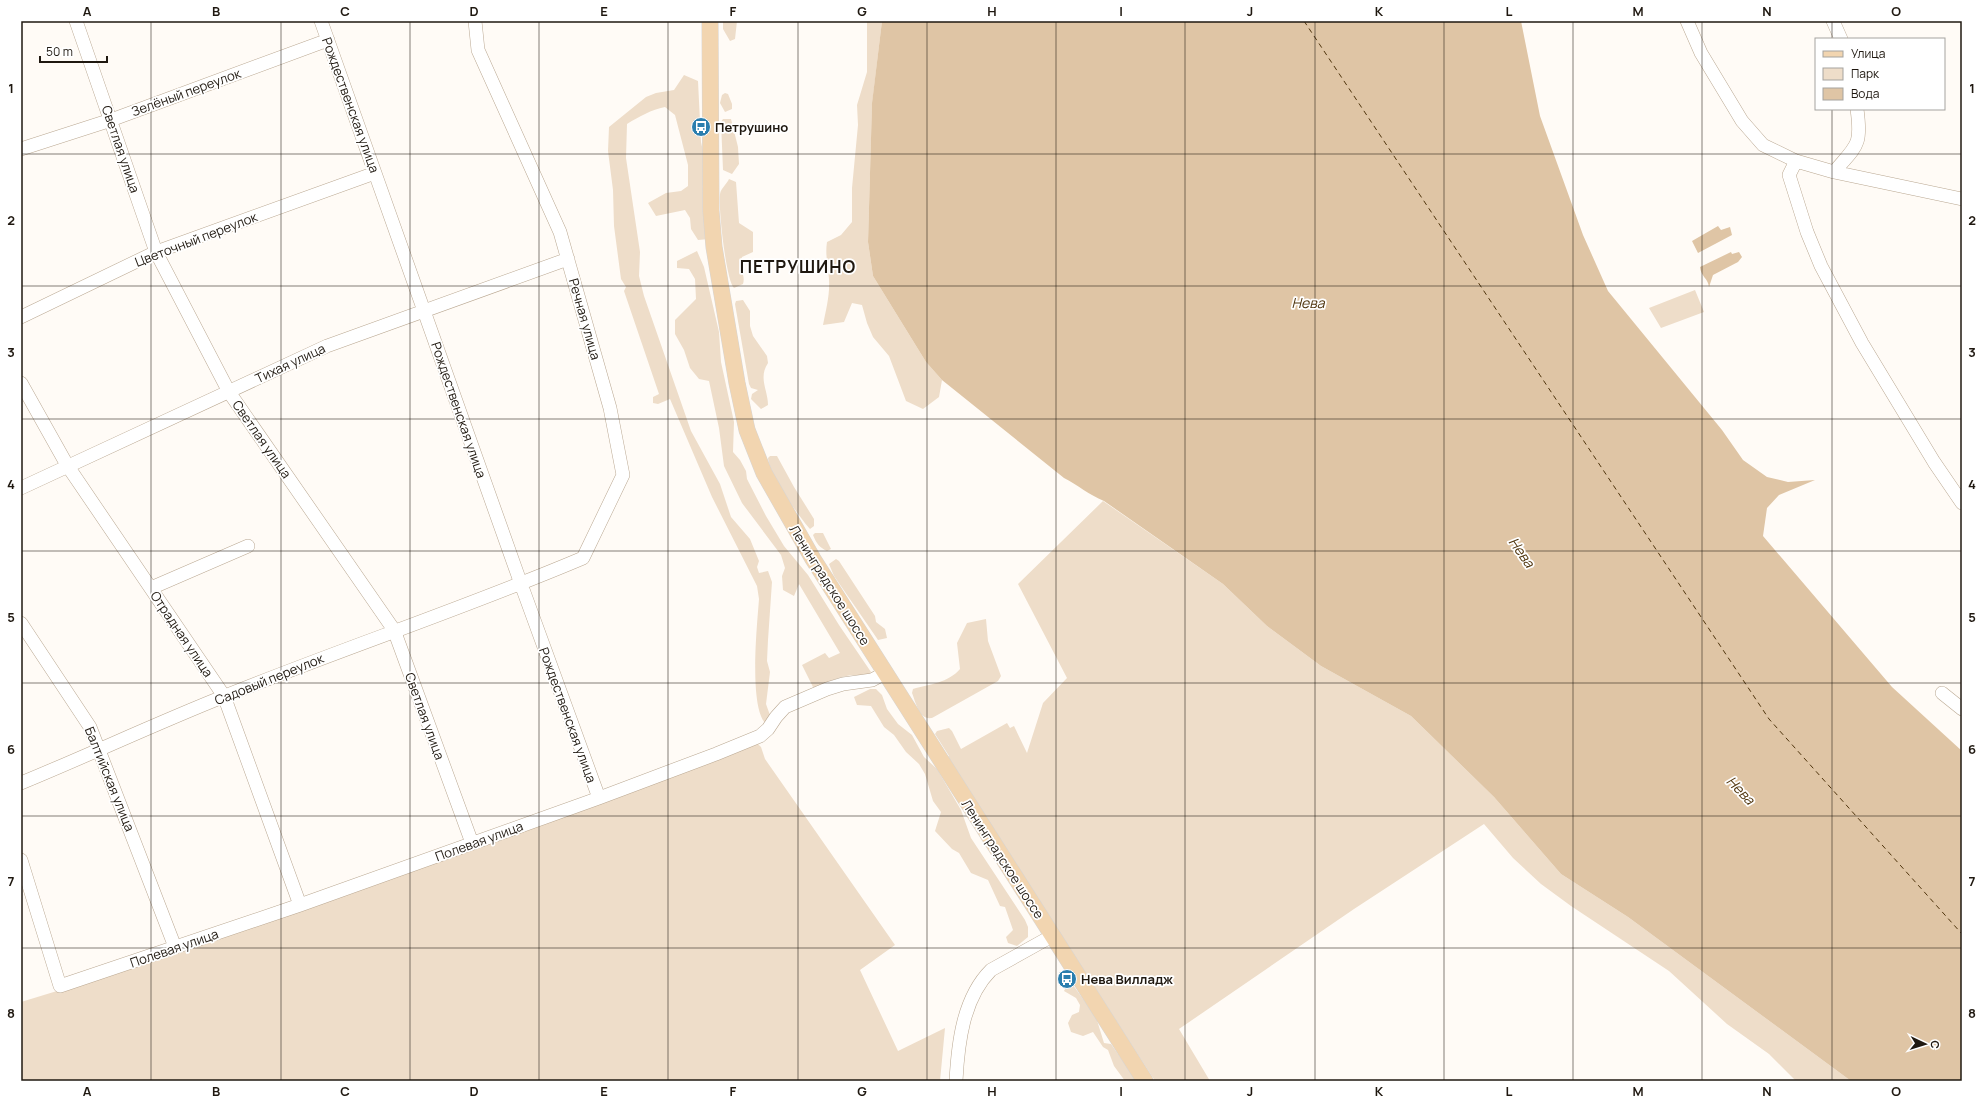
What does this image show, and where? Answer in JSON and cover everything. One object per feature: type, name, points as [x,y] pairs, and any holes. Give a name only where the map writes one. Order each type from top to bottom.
[{"type":"main road","name":"Ленинградское шоссе","points":[[710,21],[711,204],[714,247],[732,358],[744,419],[754,448],[773,492],[792,525],[1052,936],[1146,1081]]},
{"type":"street","name":"Светлая улица","points":[[76,21],[156,252],[229,392],[394,630],[472,843]]},
{"type":"street","name":"Рождественская улица","points":[[321,21],[521,584],[599,798]]},
{"type":"street","name":"Речная улица","points":[[475,21],[478,50],[560,232],[610,408],[623,475],[583,558],[521,584]]},
{"type":"street","points":[[1687,21],[1701,53],[1742,121],[1763,145],[1796,161],[1816,165],[1834,172],[1962,199]]},
{"type":"street","points":[[1833,21],[1841,38]]},
{"type":"street","name":"Зелёный переулок","points":[[21,149],[111,120],[328,40]]},
{"type":"street","points":[[1834,172],[1856,146],[1860,132],[1857,110]]},
{"type":"street","points":[[1796,161],[1789,175],[1807,232],[1821,266],[1862,343],[1934,462],[1962,503]]},
{"type":"street","name":"Цветочный переулок","points":[[21,317],[156,252],[375,173]]},
{"type":"street","name":"Тихая улица","points":[[21,488],[67,465],[327,346],[568,259]]},
{"type":"street","name":"Отрадная улица","points":[[21,383],[67,465],[224,696],[300,905]]},
{"type":"street","points":[[151,588],[248,546]]},
{"type":"street","name":"Садовый переулок","points":[[21,783],[224,696],[394,630],[521,584]]},
{"type":"street","name":"Балтийская улица","points":[[21,623],[90,727],[175,947]]},
{"type":"street","name":"Полевая улица","points":[[21,860],[60,986],[300,905],[599,798],[716,754],[760,736],[768,729],[785,707],[827,688],[872,680],[885,673]]},
{"type":"street","points":[[1942,693],[1962,709]]},
{"type":"street","points":[[956,1081],[964,1018],[977,988],[984,977],[991,970],[1052,936]]},
{"type":"green space","points":[[723,21],[737,21],[735,39],[730,41],[723,29]]},
{"type":"green space","points":[[867,21],[882,21],[872,104],[868,242],[873,276],[926,362],[942,380],[939,397],[923,409],[906,401],[889,356],[873,337],[862,305],[852,303],[844,322],[823,325],[829,291],[826,256],[827,242],[841,235],[852,222],[852,188],[858,125],[857,105],[867,72]]},
{"type":"green space","points":[[684,75],[698,81],[701,142],[705,161],[709,239],[698,240],[691,229],[690,218],[685,210],[656,216],[648,203],[666,193],[681,191],[688,186],[688,165],[675,115],[665,107],[641,116],[627,124],[626,158],[640,252],[639,276],[644,296],[691,431],[720,484],[731,517],[750,539],[759,561],[757,567],[759,573],[768,571],[772,582],[767,661],[770,672],[766,704],[771,718],[765,723],[760,713],[756,683],[755,664],[759,599],[757,586],[712,497],[670,399],[658,404],[653,403],[653,397],[659,394],[624,291],[626,287],[621,279],[614,226],[613,190],[608,151],[609,127],[646,97],[656,93],[674,90]]},
{"type":"green space","points":[[725,93],[728,94],[732,104],[732,109],[725,112],[720,103],[722,95]]},
{"type":"green space","points":[[723,119],[731,119],[738,147],[739,164],[732,174],[723,170],[721,122]]},
{"type":"green space","points":[[729,179],[736,182],[739,223],[753,232],[753,252],[742,257],[741,261],[741,269],[744,277],[743,284],[734,288],[728,272],[720,213],[720,194]]},
{"type":"green space","points":[[697,251],[704,267],[719,332],[721,362],[734,422],[733,452],[740,460],[746,471],[747,479],[766,516],[784,546],[808,575],[839,625],[871,672],[867,676],[846,676],[814,689],[802,665],[825,653],[829,658],[840,653],[799,584],[794,596],[783,590],[782,576],[785,568],[781,555],[742,503],[724,466],[719,428],[709,381],[699,379],[690,368],[684,350],[675,334],[675,320],[696,299],[695,279],[689,269],[677,268],[677,261]]},
{"type":"green space","points":[[1695,290],[1704,312],[1661,328],[1649,308]]},
{"type":"green space","points":[[743,300],[750,311],[750,326],[753,336],[767,356],[768,363],[765,368],[764,384],[768,405],[761,409],[751,399],[752,394],[758,390],[751,388],[749,384],[735,304],[736,301]]},
{"type":"green space","points":[[770,456],[777,456],[814,519],[814,526],[810,529],[792,505],[773,474],[768,458]]},
{"type":"green space","points":[[1103,501],[1223,584],[1267,626],[1321,666],[1411,716],[1494,797],[1561,874],[1628,917],[1851,1081],[1796,1081],[1769,1054],[1727,1024],[1669,971],[1571,906],[1541,884],[1513,858],[1484,824],[1354,909],[1179,1029],[1210,1081],[1155,1081],[946,758],[949,756],[935,734],[937,731],[949,728],[961,749],[1007,723],[1010,728],[1014,726],[1027,753],[1043,703],[1067,678],[1018,584]]},
{"type":"green space","points":[[815,533],[823,533],[831,549],[827,551],[820,547],[813,535]]},
{"type":"green space","points":[[836,559],[839,561],[875,616],[876,622],[885,629],[887,638],[878,640],[834,576],[829,564]]},
{"type":"green space","points":[[986,619],[988,641],[1001,676],[998,681],[932,718],[924,716],[921,714],[917,706],[912,693],[913,689],[944,680],[955,674],[960,669],[957,643],[967,623]]},
{"type":"green space","points":[[870,689],[876,689],[882,695],[887,709],[898,724],[912,735],[924,757],[937,769],[961,810],[971,838],[1025,920],[1028,927],[1028,937],[1017,946],[1008,943],[1006,937],[1013,930],[1005,907],[1000,906],[988,880],[971,873],[959,853],[952,849],[935,831],[941,812],[933,801],[925,774],[919,764],[906,752],[894,735],[884,727],[871,706],[857,705],[854,697]]},
{"type":"green space","points":[[756,742],[761,747],[765,759],[895,945],[860,970],[898,1051],[945,1028],[940,1081],[21,1081],[21,1002],[178,954]]},
{"type":"green space","points":[[1067,985],[1073,985],[1096,1017],[1104,1043],[1111,1044],[1137,1081],[1125,1081],[1114,1066],[1108,1050],[1103,1047],[1093,1032],[1083,1036],[1071,1032],[1068,1023],[1072,1015],[1079,1012],[1080,1005],[1076,998],[1064,991]]},
{"type":"water","name":"Нева","points":[[882,21],[1521,21],[1540,116],[1583,235],[1608,291],[1722,430],[1743,460],[1767,477],[1788,482],[1815,480],[1779,495],[1767,508],[1763,536],[1892,687],[1962,751],[1962,1081],[1851,1081],[1628,917],[1561,874],[1494,797],[1411,716],[1321,666],[1267,626],[1223,584],[1104,501],[1064,478],[942,380],[926,362],[873,276],[868,242],[872,103]]},
{"type":"water","points":[[1718,226],[1721,230],[1730,227],[1732,235],[1698,253],[1692,241]]},
{"type":"water","points":[[1731,252],[1732,254],[1739,252],[1742,257],[1738,262],[1713,275],[1709,287],[1700,267]]},
{"type":"ferry route","points":[[1304,21],[1769,719],[1962,934]]},
{"type":"place","name":"Петрушино","points":[[701,127]]},
{"type":"place","name":"Нева Вилладж","points":[[1067,979]]},
{"type":"district","name":"ПЕТРУШИНО","points":[[798,266]]}]
